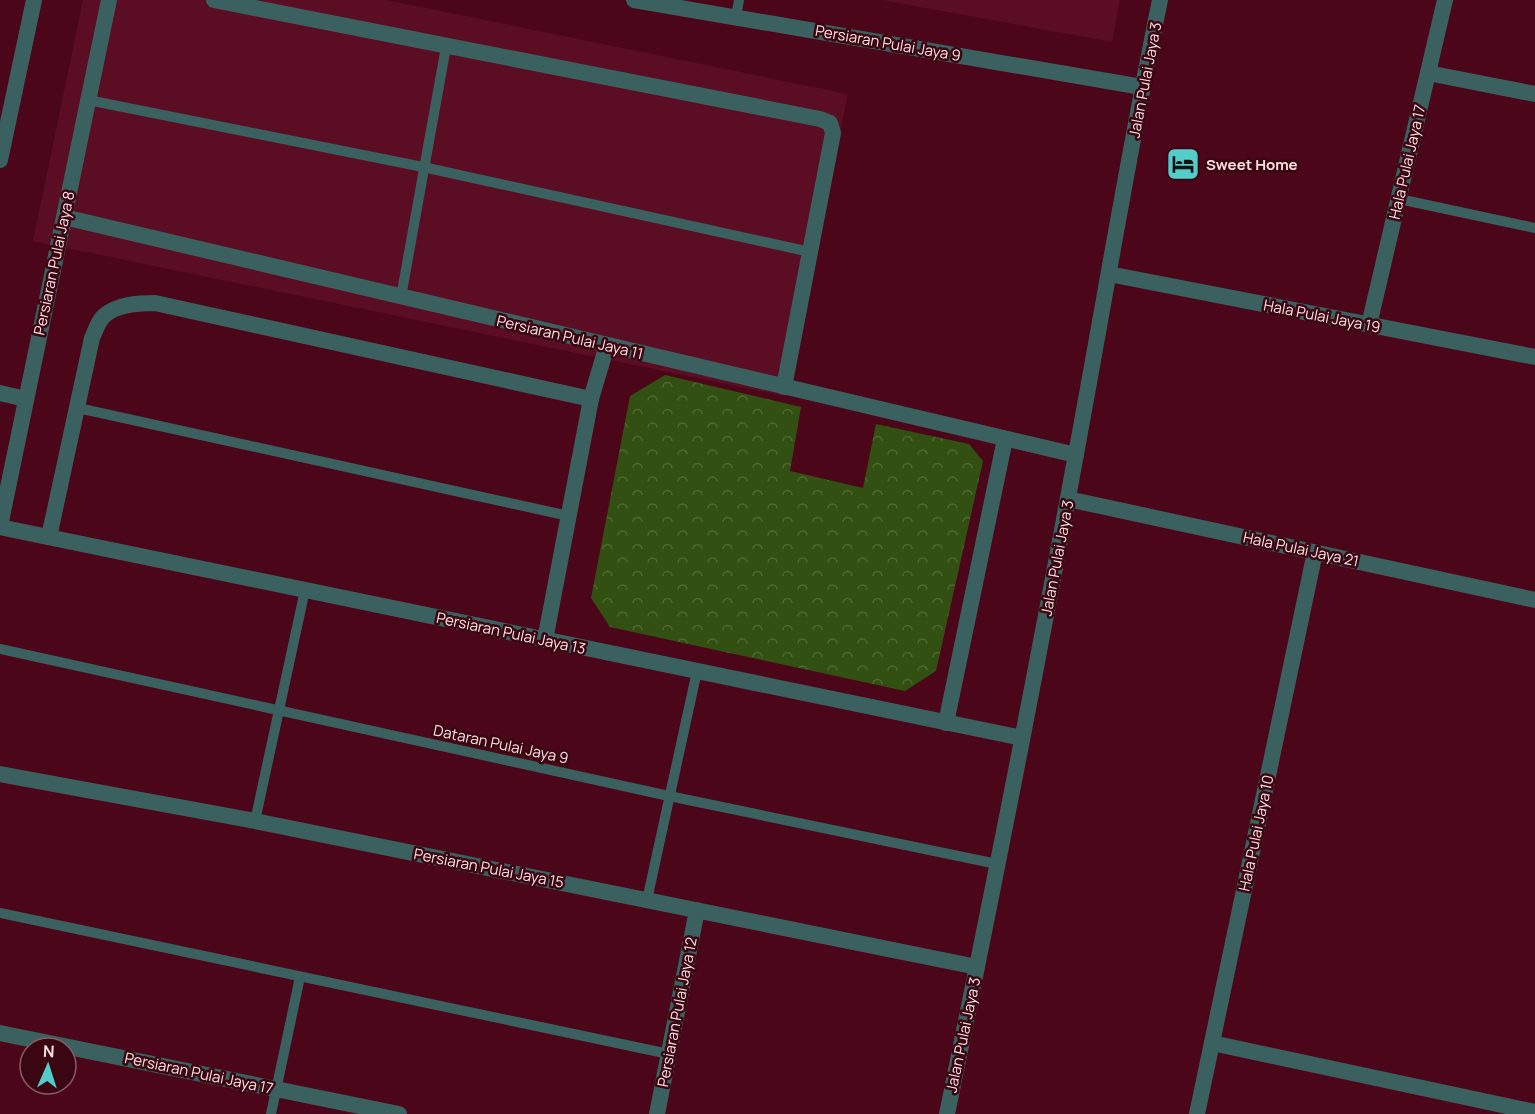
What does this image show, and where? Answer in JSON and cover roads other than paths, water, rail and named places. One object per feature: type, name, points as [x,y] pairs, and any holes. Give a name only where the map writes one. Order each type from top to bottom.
[{"type":"street","points":[[0,160],[34,0]]},
{"type":"street","name":"Persiaran Pulai Jaya 8","points":[[0,527],[109,0]]},
{"type":"street","points":[[214,0],[820,119],[830,123],[833,133],[784,387]]},
{"type":"street","name":"Persiaran Pulai Jaya 9","points":[[634,0],[1142,87]]},
{"type":"street","name":"Jalan Pulai Jaya 3","points":[[947,1114],[1068,499],[1142,87],[1160,0]]},
{"type":"street","name":"Hala Pulai Jaya 17","points":[[1369,325],[1445,0]]},
{"type":"street","points":[[1428,73],[1535,94]]},
{"type":"street","name":"Persiaran Pulai Jaya 11","points":[[64,217],[1076,455]]},
{"type":"street","name":"Hala Pulai Jaya 19","points":[[1109,274],[1535,357]]},
{"type":"street","points":[[49,537],[92,338],[103,316],[138,303],[167,306],[591,399]]},
{"type":"street","points":[[545,640],[591,399],[607,345]]},
{"type":"street","points":[[0,393],[26,399]]},
{"type":"street","points":[[946,723],[1005,439]]},
{"type":"street","name":"Hala Pulai Jaya 21","points":[[1068,499],[1535,600]]},
{"type":"street","name":"Persiaran Pulai Jaya 13","points":[[0,527],[1022,738]]},
{"type":"street","name":"Hala Pulai Jaya 10","points":[[1197,1114],[1315,552]]},
{"type":"street","name":"Persiaran Pulai Jaya 15","points":[[0,774],[255,821],[977,967]]},
{"type":"street","name":"Persiaran Pulai Jaya 12","points":[[657,1114],[697,910]]},
{"type":"street","name":"Persiaran Pulai Jaya 17","points":[[0,1033],[399,1114]]},
{"type":"street","points":[[1212,1042],[1535,1112]]},
{"type":"lane","points":[[735,17],[739,0]]},
{"type":"lane","points":[[400,297],[446,46]]},
{"type":"lane","points":[[88,100],[423,167],[810,252]]},
{"type":"lane","points":[[1399,199],[1535,228]]},
{"type":"lane","points":[[78,408],[569,516]]},
{"type":"lane","points":[[255,821],[305,590]]},
{"type":"lane","name":"Dataran Pulai Jaya 9","points":[[0,649],[669,796],[997,864]]},
{"type":"lane","points":[[647,900],[697,671]]},
{"type":"lane","points":[[0,913],[669,1053]]},
{"type":"lane","points":[[271,1114],[300,977]]},
{"type":"place","name":"Sweet Home","points":[[1183,164]]}]
